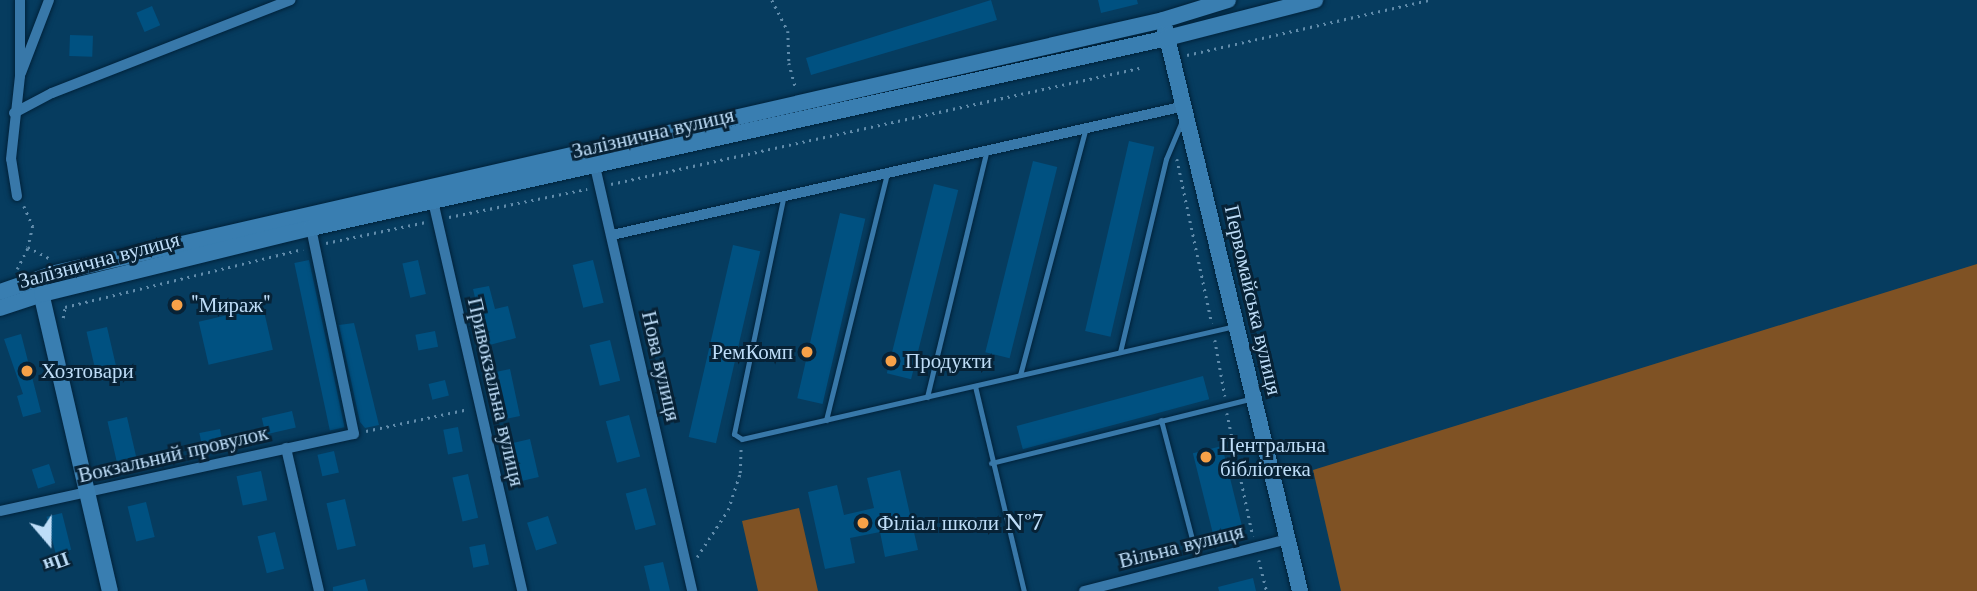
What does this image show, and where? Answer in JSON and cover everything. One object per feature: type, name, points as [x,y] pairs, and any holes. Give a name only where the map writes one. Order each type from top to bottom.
[{"type":"main road","name":"Залізнична вулиця","points":[[0,308],[40,286],[591,149],[1163,20],[1228,0]]},
{"type":"main road","name":"Залізнична вулиця","points":[[0,292],[40,286],[596,168],[1167,38],[1315,0]]},
{"type":"main road","name":"Первомайська вулиця","points":[[1163,20],[1300,591]]},
{"type":"main road","points":[[40,286],[110,591]]},
{"type":"street","points":[[17,196],[10,159],[20,76],[20,0]]},
{"type":"street","points":[[20,76],[49,0]]},
{"type":"street","points":[[14,113],[52,93],[290,0]]},
{"type":"street","points":[[612,235],[1186,109]]},
{"type":"street","name":"Нова вулиця","points":[[591,149],[692,591]]},
{"type":"street","name":"Привокзальна вулиця","points":[[433,201],[522,591]]},
{"type":"street","points":[[311,228],[354,434]]},
{"type":"street","name":"Вокзальний провулок","points":[[0,512],[354,434]]},
{"type":"street","points":[[286,448],[318,591]]},
{"type":"street","name":"Вільна вулиця","points":[[1084,591],[1288,539]]},
{"type":"lane","points":[[1120,352],[1173,138],[1186,109]]},
{"type":"lane","points":[[1020,375],[1085,130]]},
{"type":"lane","points":[[927,397],[986,154]]},
{"type":"lane","points":[[826,419],[886,177]]},
{"type":"lane","points":[[783,199],[734,435],[742,439],[1238,325]]},
{"type":"lane","points":[[975,386],[991,463],[1024,591]]},
{"type":"lane","points":[[991,463],[1255,398]]},
{"type":"lane","points":[[1161,420],[1198,562]]},
{"type":"path","points":[[772,0],[788,31],[789,63],[800,102]]},
{"type":"path","points":[[1185,56],[1429,0]]},
{"type":"path","points":[[1173,138],[1214,331],[1226,404],[1267,591]]},
{"type":"path","points":[[17,196],[33,226],[28,247],[17,270]]},
{"type":"path","points":[[28,247],[51,259]]},
{"type":"path","points":[[354,434],[479,407]]},
{"type":"path","points":[[687,570],[712,539],[727,510],[740,473],[742,439]]},
{"type":"shaded area","points":[[1977,264],[1977,591],[1341,591],[1313,470]]},
{"type":"shaded area","points":[[799,508],[818,591],[758,591],[742,521]]},
{"type":"building","points":[[991,0],[997,20],[811,75],[806,58]]},
{"type":"building","points":[[1098,0],[1137,0],[1138,4],[1101,13]]},
{"type":"building","points":[[152,6],[160,25],[145,32],[136,13]]},
{"type":"building","points":[[70,35],[93,36],[92,57],[69,56]]},
{"type":"building","points":[[1129,141],[1154,147],[1110,337],[1085,331]]},
{"type":"building","points":[[1033,161],[1057,167],[1010,358],[985,352]]},
{"type":"building","points":[[934,184],[958,190],[911,379],[887,373]]},
{"type":"building","points":[[840,213],[865,219],[823,404],[797,398]]},
{"type":"building","points":[[733,245],[760,251],[716,443],[689,437]]},
{"type":"building","points":[[309,260],[345,427],[330,430],[294,263]]},
{"type":"building","points":[[418,260],[426,294],[410,298],[402,264]]},
{"type":"building","points":[[593,260],[604,303],[583,308],[573,265]]},
{"type":"building","points":[[489,286],[495,309],[508,306],[516,338],[486,346],[473,289]]},
{"type":"building","points":[[263,307],[273,350],[209,365],[199,322]]},
{"type":"building","points":[[354,323],[379,425],[365,428],[360,422],[339,325]]},
{"type":"building","points":[[107,327],[118,375],[98,379],[87,332]]},
{"type":"building","points":[[435,331],[438,347],[418,351],[415,335]]},
{"type":"building","points":[[21,334],[41,412],[23,417],[17,396],[23,394],[4,339]]},
{"type":"building","points":[[610,340],[620,381],[600,386],[590,345]]},
{"type":"building","points":[[510,369],[520,416],[503,419],[493,373]]},
{"type":"building","points":[[1203,376],[1209,399],[1023,449],[1017,426]]},
{"type":"building","points":[[445,380],[449,396],[432,400],[429,384]]},
{"type":"building","points":[[292,411],[296,428],[266,435],[262,418]]},
{"type":"building","points":[[629,415],[640,457],[617,463],[606,421]]},
{"type":"building","points":[[127,417],[136,457],[117,461],[108,421]]},
{"type":"building","points":[[458,427],[463,452],[448,454],[443,430]]},
{"type":"building","points":[[220,429],[223,445],[202,449],[199,433]]},
{"type":"building","points":[[530,439],[539,477],[517,482],[509,444]]},
{"type":"building","points":[[1222,446],[1244,534],[1215,542],[1193,453]]},
{"type":"building","points":[[334,451],[339,472],[322,476],[317,455]]},
{"type":"building","points":[[49,464],[55,483],[38,489],[32,470]]},
{"type":"building","name":"Філіал школи №7","points":[[900,470],[918,550],[885,557],[880,532],[850,538],[855,563],[825,569],[808,492],[837,485],[844,515],[874,508],[867,478]]},
{"type":"building","points":[[261,471],[267,500],[243,506],[237,476]]},
{"type":"building","points":[[468,474],[478,518],[463,521],[452,478]]},
{"type":"building","points":[[646,488],[656,525],[636,530],[626,493]]},
{"type":"building","points":[[345,499],[356,546],[337,550],[326,503]]},
{"type":"building","points":[[146,502],[155,537],[136,542],[128,507]]},
{"type":"building","points":[[62,513],[71,550],[56,554],[46,517]]},
{"type":"building","points":[[548,516],[557,544],[536,550],[527,523]]},
{"type":"building","points":[[275,532],[284,569],[267,573],[258,536]]},
{"type":"building","points":[[485,544],[489,565],[473,568],[469,547]]},
{"type":"building","points":[[663,562],[670,591],[650,591],[644,566]]},
{"type":"building","points":[[1253,578],[1256,591],[1219,591],[1218,587]]},
{"type":"building","points":[[365,579],[368,591],[333,591],[333,587]]},
{"type":"place","name":"\"Мираж\"","points":[[177,305]]},
{"type":"place","name":"РемКомп","points":[[807,352]]},
{"type":"place","name":"Продукти","points":[[891,361]]},
{"type":"place","name":"Хозтовари","points":[[27,371]]},
{"type":"place","name":"Центральна бібліотека","points":[[1206,457]]},
{"type":"place","name":"Філіал школи №7","points":[[863,523]]}]
